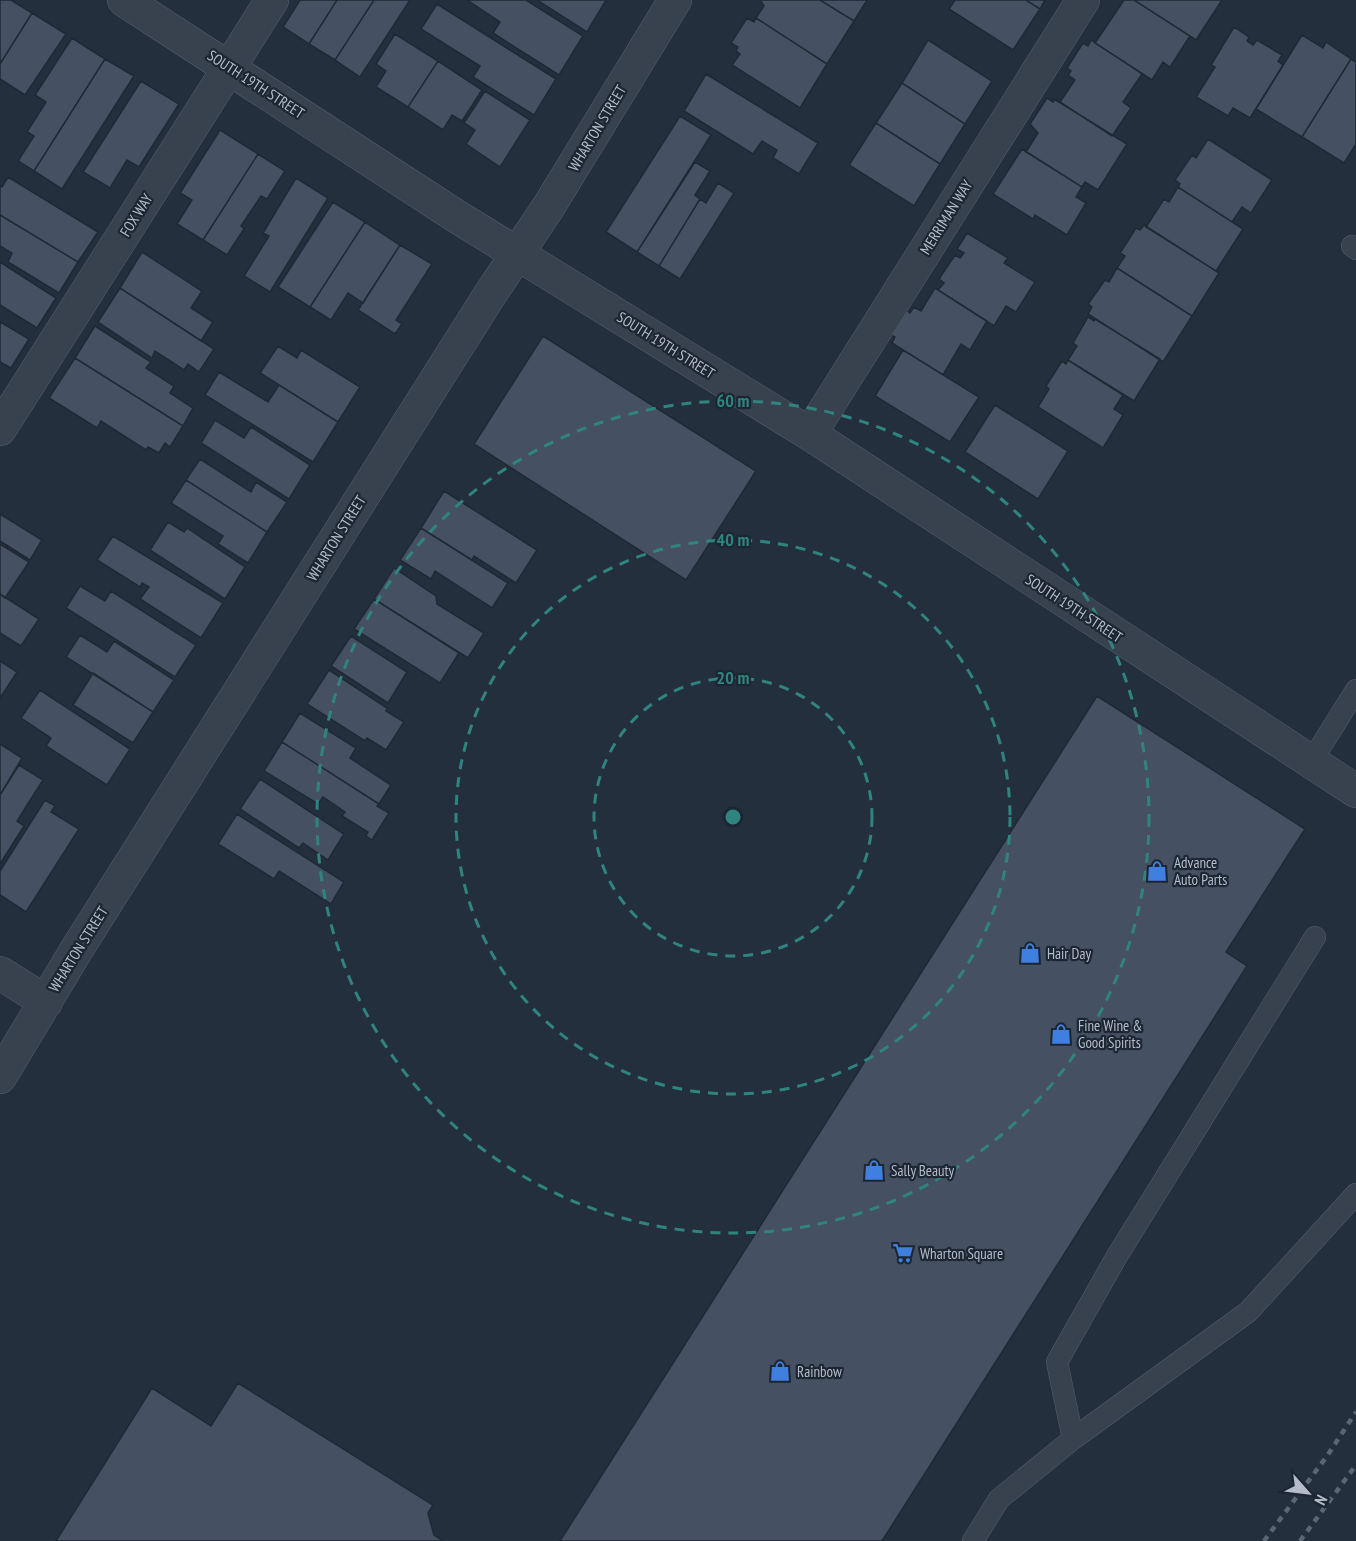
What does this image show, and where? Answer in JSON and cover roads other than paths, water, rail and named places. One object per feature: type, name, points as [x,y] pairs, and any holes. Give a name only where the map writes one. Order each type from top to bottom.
[{"type":"street","name":"SOUTH 19TH STREET","points":[[124,0],[517,254],[810,434],[1356,791]]},
{"type":"street","name":"FOX WAY","points":[[0,429],[272,0]]},
{"type":"street","name":"WHARTON STREET","points":[[0,1077],[675,0]]},
{"type":"street","name":"MERRIMAN WAY","points":[[810,434],[1083,0]]},
{"type":"street","points":[[0,973],[46,1002]]},
{"type":"lane","points":[[1311,762],[1356,690]]},
{"type":"lane","points":[[1073,1439],[1057,1362],[1118,1256],[1315,937]]},
{"type":"lane","points":[[973,1541],[999,1499],[1073,1439],[1248,1312],[1356,1194]]},
{"type":"railway","points":[[1264,1541],[1327,1456],[1356,1412]]},
{"type":"railway","points":[[1300,1541],[1356,1465]]},
{"type":"place","name":"Advance Auto Parts","points":[[1157,871]]},
{"type":"place","name":"Hair Day","points":[[1030,953]]},
{"type":"place","name":"Fine Wine & Good Spirits","points":[[1061,1034]]},
{"type":"place","name":"Sally Beauty","points":[[874,1170]]},
{"type":"place","name":"Wharton Square","points":[[903,1253]]},
{"type":"place","name":"Rainbow","points":[[780,1371]]}]
